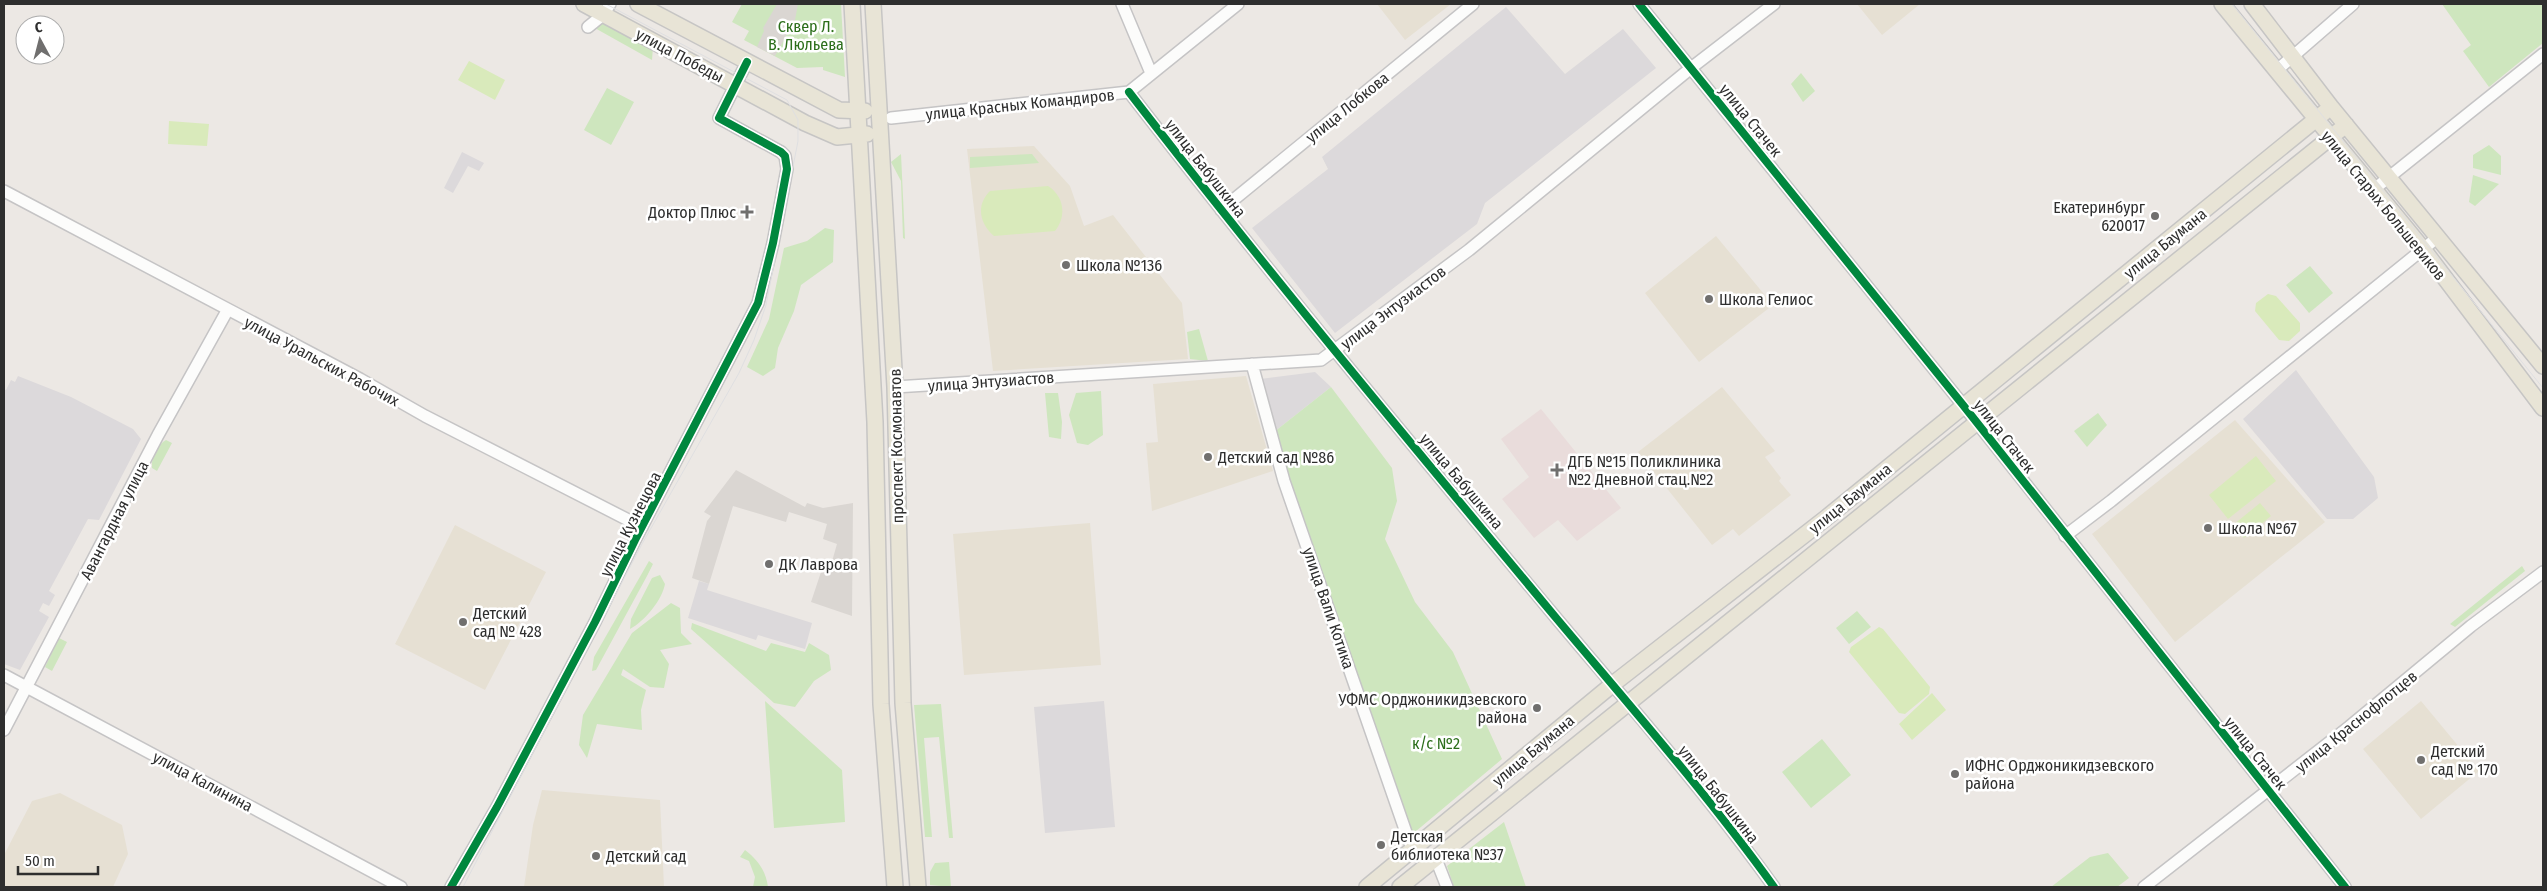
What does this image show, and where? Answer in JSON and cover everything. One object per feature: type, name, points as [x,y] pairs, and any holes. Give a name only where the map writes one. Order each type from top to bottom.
[{"type":"main road","name":"улица Победы","points":[[584,4],[607,9],[736,85],[817,129],[838,136],[880,133]]},
{"type":"main road","name":"улица Победы","points":[[638,4],[839,110],[885,114]]},
{"type":"main road","name":"проспект Космонавтов","points":[[852,4],[874,422],[881,704],[895,887]]},
{"type":"main road","name":"проспект Космонавтов","points":[[873,4],[885,114],[880,133],[895,387],[903,703],[918,887]]},
{"type":"main road","name":"улица Старых Большевиков","points":[[2222,4],[2423,249],[2543,408]]},
{"type":"main road","name":"улица Старых Большевиков","points":[[2252,4],[2294,56],[2331,107],[2543,366]]},
{"type":"main road","name":"улица Баумана","points":[[1367,887],[1613,684],[1826,518],[2331,107]]},
{"type":"main road","name":"улица Баумана","points":[[1400,887],[1630,704],[2346,124]]},
{"type":"street","points":[[1122,4],[1152,73]]},
{"type":"street","name":"улица Красных Командиров","points":[[885,114],[1129,92],[1238,4]]},
{"type":"street","name":"улица Лобкова","points":[[1221,210],[1473,4]]},
{"type":"street","name":"улица Стачек","points":[[1640,4],[1977,422],[2065,536],[2345,887]]},
{"type":"street","name":"улица Энтузиастов","points":[[895,387],[1321,360],[1469,250],[1691,68],[1774,4]]},
{"type":"street","points":[[2276,71],[2353,4]]},
{"type":"street","points":[[588,27],[607,9]]},
{"type":"street","points":[[2373,190],[2543,54]]},
{"type":"street","points":[[736,85],[747,62]]},
{"type":"street","name":"улица Кузнецова","points":[[451,887],[502,798],[595,622],[758,302],[773,243],[787,169],[785,156],[719,118],[736,85]]},
{"type":"street","name":"улица Бабушкина","points":[[1129,92],[1221,210],[1630,704],[1774,887]]},
{"type":"street","name":"улица Уральских Рабочих","points":[[4,191],[227,311],[360,379],[434,421],[642,527]]},
{"type":"street","points":[[2065,536],[2438,237]]},
{"type":"street","name":"Авангардная улица","points":[[4,730],[158,435],[227,311]]},
{"type":"street","name":"улица Вали Котика","points":[[1252,364],[1284,481],[1414,849]]},
{"type":"street","name":"улица Краснофлотцев","points":[[2144,887],[2268,791],[2471,626],[2543,572]]},
{"type":"street","name":"улица Калинина","points":[[4,675],[402,887]]},
{"type":"street","points":[[1436,859],[1447,887]]},
{"type":"shaded area","points":[[777,4],[798,4],[795,20],[775,56],[757,47],[764,31],[763,28]]},
{"type":"shaded area","points":[[1377,4],[1451,4],[1405,40]]},
{"type":"shaded area","points":[[1857,4],[1920,4],[1882,35]]},
{"type":"shaded area","points":[[1506,7],[1565,74],[1623,29],[1656,68],[1485,203],[1477,224],[1335,333],[1252,228],[1328,169],[1322,157]]},
{"type":"shaded area","name":"Школа №136","points":[[1034,146],[1070,186],[1084,226],[1113,215],[1182,303],[1188,359],[993,371],[967,149]]},
{"type":"shaded area","points":[[462,152],[484,163],[479,171],[468,166],[453,193],[444,188]]},
{"type":"shaded area","name":"Школа Гелиос","points":[[1716,236],[1773,305],[1699,362],[1645,293]]},
{"type":"shaded area","points":[[2296,370],[2374,477],[2378,498],[2353,519],[2327,519],[2243,419]]},
{"type":"shaded area","points":[[1315,372],[1331,387],[1274,432],[1260,379]]},
{"type":"shaded area","points":[[18,376],[71,397],[133,429],[141,439],[99,520],[88,519],[49,591],[55,595],[49,606],[43,603],[39,611],[49,617],[20,670],[4,664],[4,389],[6,390],[11,380],[15,382]]},
{"type":"shaded area","name":"Детский сад №86","points":[[1246,376],[1273,471],[1152,511],[1146,443],[1158,442],[1153,384]]},
{"type":"shaded area","points":[[1722,387],[1775,451],[1765,457],[1781,478],[1779,481],[1791,495],[1739,536],[1733,529],[1712,545],[1638,452]]},
{"type":"shaded area","name":"ДГБ №15 Поликлиника №2 Дневной стац.№2","points":[[1541,409],[1621,508],[1577,541],[1558,520],[1534,538],[1502,499],[1529,477],[1501,439]]},
{"type":"shaded area","name":"Школа №67","points":[[2235,420],[2325,522],[2175,642],[2092,534]]},
{"type":"shaded area","points":[[736,470],[805,507],[807,503],[823,508],[853,503],[852,616],[811,602],[824,563],[831,565],[837,544],[823,539],[827,524],[789,512],[786,522],[733,506],[709,584],[692,578],[707,521],[711,516],[704,512]]},
{"type":"shaded area","points":[[1090,523],[1101,665],[964,675],[953,534]]},
{"type":"shaded area","name":"Детский сад № 428","points":[[455,525],[546,572],[485,690],[395,644]]},
{"type":"shaded area","points":[[699,581],[709,584],[707,590],[812,623],[805,649],[758,635],[756,640],[688,618]]},
{"type":"shaded area","points":[[1104,701],[1115,827],[1045,833],[1034,707]]},
{"type":"shaded area","name":"Детский сад № 170","points":[[2421,701],[2479,771],[2421,819],[2363,749]]},
{"type":"shaded area","name":"Детский сад","points":[[542,790],[660,800],[664,887],[524,887],[533,825]]},
{"type":"shaded area","points":[[60,793],[122,825],[128,854],[113,887],[4,887],[4,855],[32,801]]},
{"type":"green space","name":"Сквер Л. В. Люльева","points":[[742,4],[841,4],[845,77],[823,70],[823,67],[797,68],[744,40],[749,31],[732,22]]},
{"type":"green space","points":[[2442,4],[2543,4],[2543,43],[2489,87],[2463,51],[2471,45]]},
{"type":"green space","points":[[602,19],[653,47],[652,60],[593,27]]},
{"type":"green space","points":[[469,61],[505,80],[495,100],[458,80]]},
{"type":"green space","points":[[1801,73],[1815,91],[1803,102],[1791,84]]},
{"type":"green space","points":[[607,88],[634,102],[611,145],[584,130]]},
{"type":"green space","points":[[169,121],[209,124],[207,146],[168,144]]},
{"type":"green space","points":[[2489,145],[2501,156],[2501,175],[2473,168],[2473,155]]},
{"type":"green space","points":[[901,154],[905,239],[903,238],[901,181],[891,162]]},
{"type":"green space","points":[[1032,154],[1039,163],[970,168],[970,157]]},
{"type":"green space","points":[[2473,175],[2499,184],[2475,206],[2469,202]]},
{"type":"green space","points":[[1048,186],[1058,195],[1062,207],[1061,219],[1055,231],[994,236],[982,220],[981,208],[990,191]]},
{"type":"green space","points":[[825,228],[834,230],[833,262],[801,285],[794,311],[778,348],[775,368],[763,376],[747,367],[769,319],[784,248],[807,241]]},
{"type":"green space","points":[[2310,266],[2333,293],[2309,313],[2286,285]]},
{"type":"green space","points":[[2268,294],[2276,296],[2300,323],[2300,331],[2289,341],[2279,340],[2255,311],[2256,303]]},
{"type":"green space","points":[[1199,329],[1208,361],[1190,359],[1187,332]]},
{"type":"green space","name":"к/с №2","points":[[1331,387],[1392,468],[1397,501],[1385,539],[1415,602],[1453,652],[1502,759],[1415,832],[1410,829],[1274,432]]},
{"type":"green space","points":[[1101,391],[1103,435],[1088,445],[1077,443],[1069,415],[1076,393]]},
{"type":"green space","points":[[1045,393],[1058,393],[1062,422],[1061,439],[1049,437]]},
{"type":"green space","points":[[2098,413],[2107,425],[2087,447],[2074,431]]},
{"type":"green space","points":[[166,440],[172,443],[157,471],[152,468],[154,456],[157,448]]},
{"type":"green space","points":[[2256,456],[2276,481],[2228,519],[2209,495]]},
{"type":"green space","points":[[2260,503],[2271,516],[2244,538],[2233,525]]},
{"type":"green space","points":[[649,561],[653,564],[647,576],[596,670],[592,671],[594,657]]},
{"type":"green space","points":[[2522,566],[2525,571],[2455,627],[2450,624]]},
{"type":"green space","points":[[660,575],[665,584],[657,603],[647,615],[630,629],[631,619],[652,578]]},
{"type":"green space","points":[[671,603],[680,608],[681,633],[692,644],[660,650],[669,664],[664,688],[650,687],[623,669],[621,675],[646,690],[641,710],[642,730],[597,724],[587,758],[579,745],[583,715],[632,633]]},
{"type":"green space","points":[[1857,611],[1871,627],[1849,644],[1836,628]]},
{"type":"green space","points":[[692,623],[766,651],[771,643],[805,652],[809,643],[829,655],[831,670],[814,681],[795,707],[774,703],[691,629]]},
{"type":"green space","points":[[1879,627],[1883,629],[1930,687],[1929,694],[1905,714],[1899,713],[1849,652],[1851,647]]},
{"type":"green space","points":[[59,638],[67,642],[52,671],[45,667]]},
{"type":"green space","points":[[1932,693],[1946,710],[1912,740],[1899,724]]},
{"type":"green space","points":[[765,701],[842,770],[845,822],[774,828]]},
{"type":"green space","points":[[941,704],[953,838],[949,838],[939,737],[924,738],[932,837],[925,837],[914,705]]},
{"type":"green space","points":[[1822,739],[1851,775],[1811,808],[1782,772]]},
{"type":"green space","points":[[1504,822],[1526,887],[1454,887],[1447,866]]},
{"type":"green space","points":[[745,850],[761,866],[768,887],[753,887],[755,877],[749,861],[740,857]]},
{"type":"green space","points":[[2108,853],[2129,878],[2117,887],[2051,887],[2090,857]]},
{"type":"green space","points":[[949,862],[951,887],[930,885],[930,872],[935,863]]},
{"type":"tram line","points":[[463,887],[642,544],[739,373],[754,340],[766,305],[798,141],[798,120],[787,100],[606,4]]},
{"type":"tram line","points":[[2232,4],[2543,388]]},
{"type":"cycle path","points":[[1639,4],[1963,405],[2345,887]]},
{"type":"cycle path","points":[[451,887],[497,807],[595,622],[635,540],[758,303],[773,243],[787,169],[785,156],[781,152],[719,118],[747,62]]},
{"type":"cycle path","points":[[1129,92],[1340,357],[1641,718],[1774,887]]},
{"type":"place","name":"Доктор Плюс","points":[[747,212]]},
{"type":"place","name":"Екатеринбург 620017","points":[[2155,216]]},
{"type":"place","name":"Школа №136","points":[[1066,265]]},
{"type":"place","name":"Школа Гелиос","points":[[1709,299]]},
{"type":"place","name":"Детский сад №86","points":[[1208,457]]},
{"type":"place","name":"ДГБ №15 Поликлиника №2 Дневной стац.№2","points":[[1557,470]]},
{"type":"place","name":"Школа №67","points":[[2208,528]]},
{"type":"place","name":"ДК Лаврова","points":[[769,564]]},
{"type":"place","name":"Детский сад № 428","points":[[463,622]]},
{"type":"place","name":"УФМС Орджоникидзевского района","points":[[1537,708]]},
{"type":"place","name":"Детский сад № 170","points":[[2421,760]]},
{"type":"place","name":"ИФНС Орджоникидзевского района","points":[[1955,774]]},
{"type":"place","name":"Детская библиотека №37","points":[[1381,845]]},
{"type":"place","name":"Детский сад","points":[[596,856]]}]
